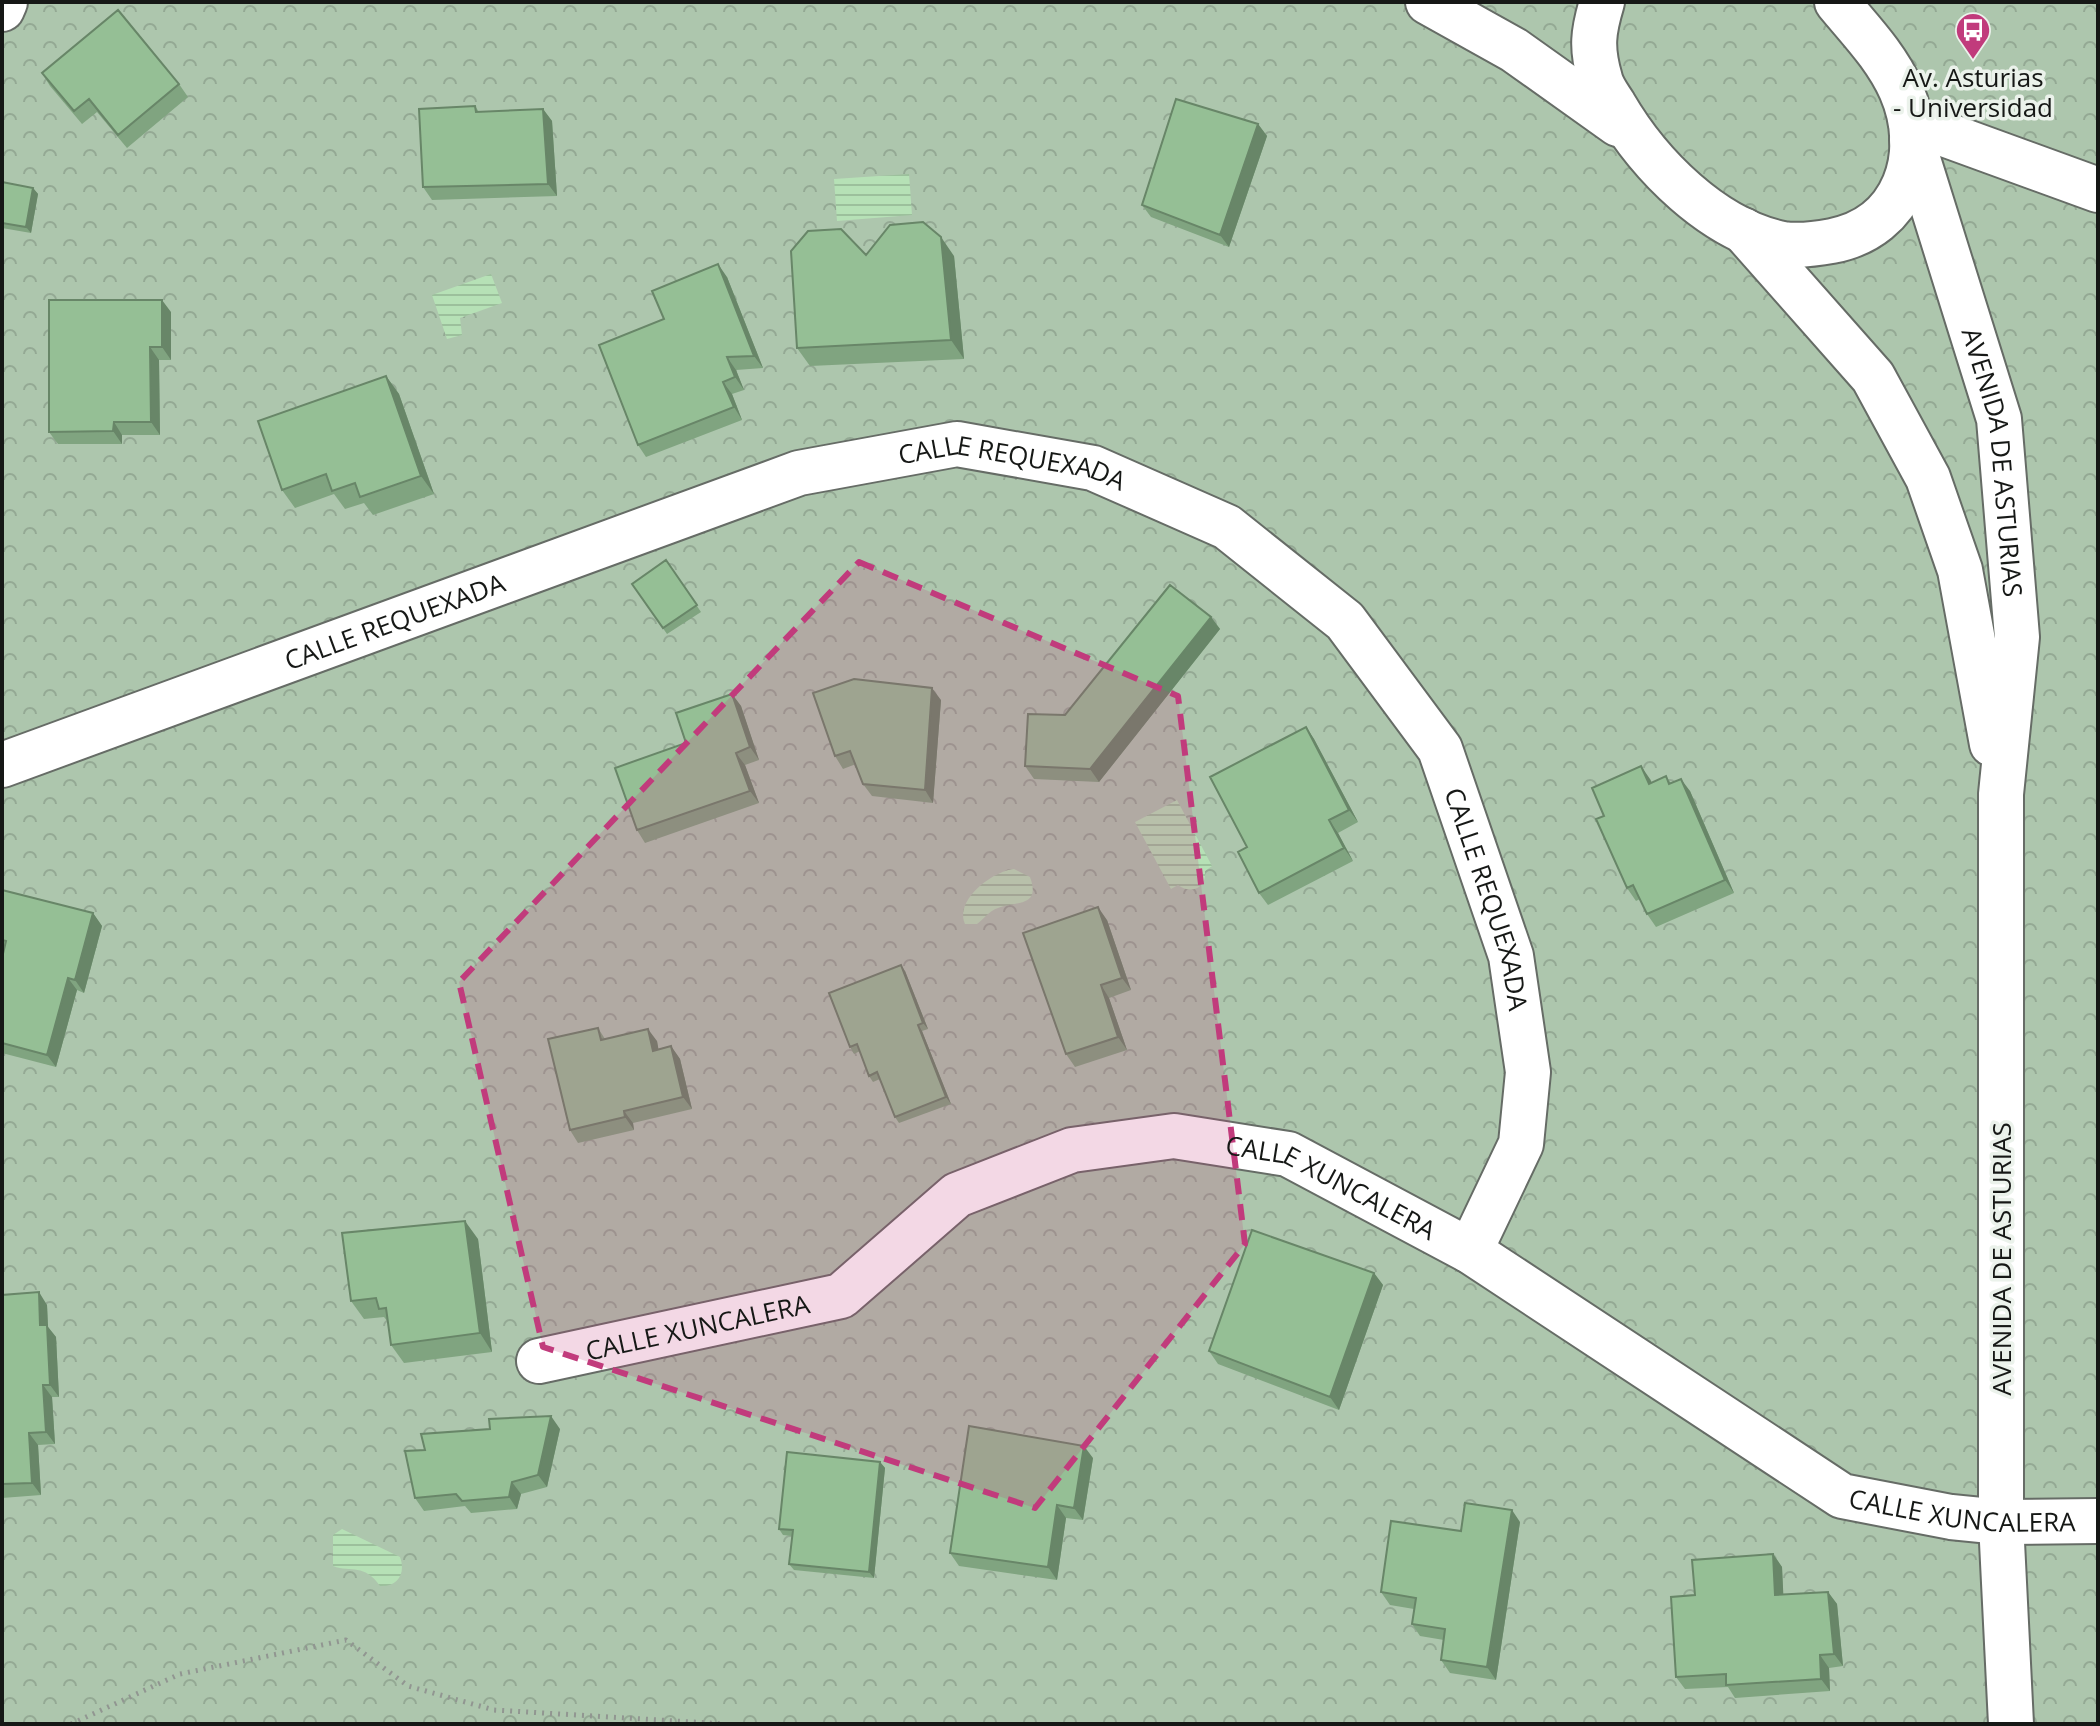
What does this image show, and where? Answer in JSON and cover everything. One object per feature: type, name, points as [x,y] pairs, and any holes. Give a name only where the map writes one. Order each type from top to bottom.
[{"type":"street","points":[[2,9],[5,2]]},
{"type":"street","points":[[1428,2],[1514,50],[1630,133]]},
{"type":"street","points":[[1602,2],[1592,33],[1600,81],[1630,133],[1654,163],[1702,205],[1743,230],[1784,244],[1814,244],[1844,239],[1869,228],[1895,203],[1911,172],[1911,131],[2098,190]]},
{"type":"street","name":"AVENIDA DE ASTURIAS","points":[[1837,2],[1883,57],[1901,90],[1999,419],[2017,637],[2001,794],[2001,1522],[2011,1724]]},
{"type":"street","name":"AVENIDA DE ASTURIAS","points":[[1743,230],[1873,377],[1928,478],[1960,570],[2001,794]]},
{"type":"street","name":"CALLE REQUEXADA","points":[[2,765],[799,473],[957,444],[1093,468],[1227,527],[1345,621],[1440,749],[1511,956],[1528,1072],[1521,1144],[1470,1251]]},
{"type":"street","name":"CALLE XUNCALERA","points":[[539,1361],[841,1296],[957,1195],[1072,1150],[1174,1136],[1288,1154],[1470,1251],[1842,1496],[1951,1517],[2001,1522],[2098,1521]]},
{"type":"path","points":[[71,1724],[180,1674],[346,1640],[408,1686],[494,1710],[725,1724]]},
{"type":"highlighted area","points":[[859,562],[1178,696],[1245,1244],[1035,1508],[543,1347],[459,982]]},
{"type":"green space","points":[[2,2],[2098,2],[2098,1724],[2,1724]]},
{"type":"shaded area","points":[[909,174],[912,215],[837,221],[834,179]]},
{"type":"shaded area","points":[[491,274],[502,303],[460,318],[462,335],[447,339],[432,295]]},
{"type":"shaded area","points":[[1177,800],[1212,866],[1205,871],[1201,886],[1193,889],[1178,885],[1171,889],[1135,822]]},
{"type":"shaded area","points":[[1014,869],[1030,877],[1033,887],[1030,898],[995,909],[977,924],[965,924],[965,906],[978,888],[996,875]]},
{"type":"shaded area","points":[[342,1529],[400,1557],[402,1568],[399,1578],[392,1584],[380,1586],[363,1571],[333,1566],[333,1535]]},
{"type":"building","points":[[118,10],[179,84],[118,135],[89,99],[74,111],[42,73]]},
{"type":"building","points":[[1176,99],[1258,124],[1220,235],[1142,205]]},
{"type":"building","points":[[475,106],[476,112],[543,109],[548,184],[423,187],[419,109]]},
{"type":"building","points":[[2,182],[33,188],[26,227],[2,223]]},
{"type":"building","points":[[923,222],[941,237],[951,340],[797,348],[791,251],[808,231],[841,229],[866,255],[890,225]]},
{"type":"building","points":[[718,264],[754,356],[727,357],[735,377],[723,382],[734,407],[638,445],[599,345],[664,319],[652,291]]},
{"type":"building","points":[[49,300],[162,300],[162,347],[150,347],[151,422],[114,422],[113,431],[49,432]]},
{"type":"building","points":[[386,376],[421,476],[360,497],[355,483],[332,491],[326,474],[282,490],[258,421]]},
{"type":"building","points":[[666,560],[697,605],[663,628],[632,584]]},
{"type":"building","points":[[1170,585],[1211,617],[1090,769],[1025,766],[1028,714],[1065,715]]},
{"type":"building","points":[[854,679],[932,688],[925,790],[863,784],[850,751],[835,756],[813,693]]},
{"type":"building","points":[[732,694],[750,747],[736,753],[750,791],[637,830],[615,768],[686,743],[676,713]]},
{"type":"building","points":[[1306,727],[1349,810],[1329,820],[1344,848],[1259,893],[1238,852],[1247,847],[1210,777]]},
{"type":"building","points":[[1641,766],[1649,784],[1666,776],[1669,784],[1681,779],[1725,880],[1647,914],[1633,885],[1627,888],[1596,819],[1604,816],[1592,788]]},
{"type":"building","points":[[2,890],[93,913],[75,980],[68,978],[47,1055],[2,1043],[2,958],[6,941],[2,940]]},
{"type":"building","points":[[1098,907],[1122,978],[1101,985],[1118,1037],[1066,1054],[1023,933]]},
{"type":"building","points":[[901,965],[923,1023],[918,1025],[946,1097],[895,1117],[877,1072],[869,1076],[857,1044],[850,1047],[829,993]]},
{"type":"building","points":[[598,1028],[601,1040],[648,1029],[653,1051],[671,1046],[683,1097],[624,1111],[625,1117],[570,1130],[548,1039]]},
{"type":"building","points":[[465,1221],[480,1333],[391,1345],[386,1308],[379,1309],[376,1298],[351,1301],[342,1233]]},
{"type":"building","points":[[1252,1230],[1374,1273],[1330,1397],[1209,1351]]},
{"type":"building","points":[[39,1292],[40,1325],[47,1325],[50,1385],[43,1385],[46,1432],[29,1433],[32,1483],[2,1484],[2,1295]]},
{"type":"building","points":[[551,1416],[538,1475],[512,1482],[509,1497],[462,1501],[456,1494],[415,1498],[405,1451],[425,1450],[421,1434],[490,1429],[489,1419]]},
{"type":"building","points":[[969,1426],[1084,1446],[1074,1508],[1057,1505],[1048,1567],[950,1553]]},
{"type":"building","points":[[787,1452],[880,1462],[869,1572],[789,1564],[793,1530],[779,1529]]},
{"type":"building","points":[[1465,1503],[1512,1510],[1487,1667],[1441,1660],[1445,1629],[1412,1624],[1416,1598],[1381,1592],[1391,1521],[1461,1531]]},
{"type":"building","points":[[1773,1554],[1775,1595],[1828,1592],[1834,1654],[1820,1655],[1821,1679],[1726,1685],[1726,1674],[1676,1677],[1671,1597],[1695,1595],[1692,1560]]},
{"type":"place","name":"Av. Asturias - Universidad","points":[[1973,61]]}]
